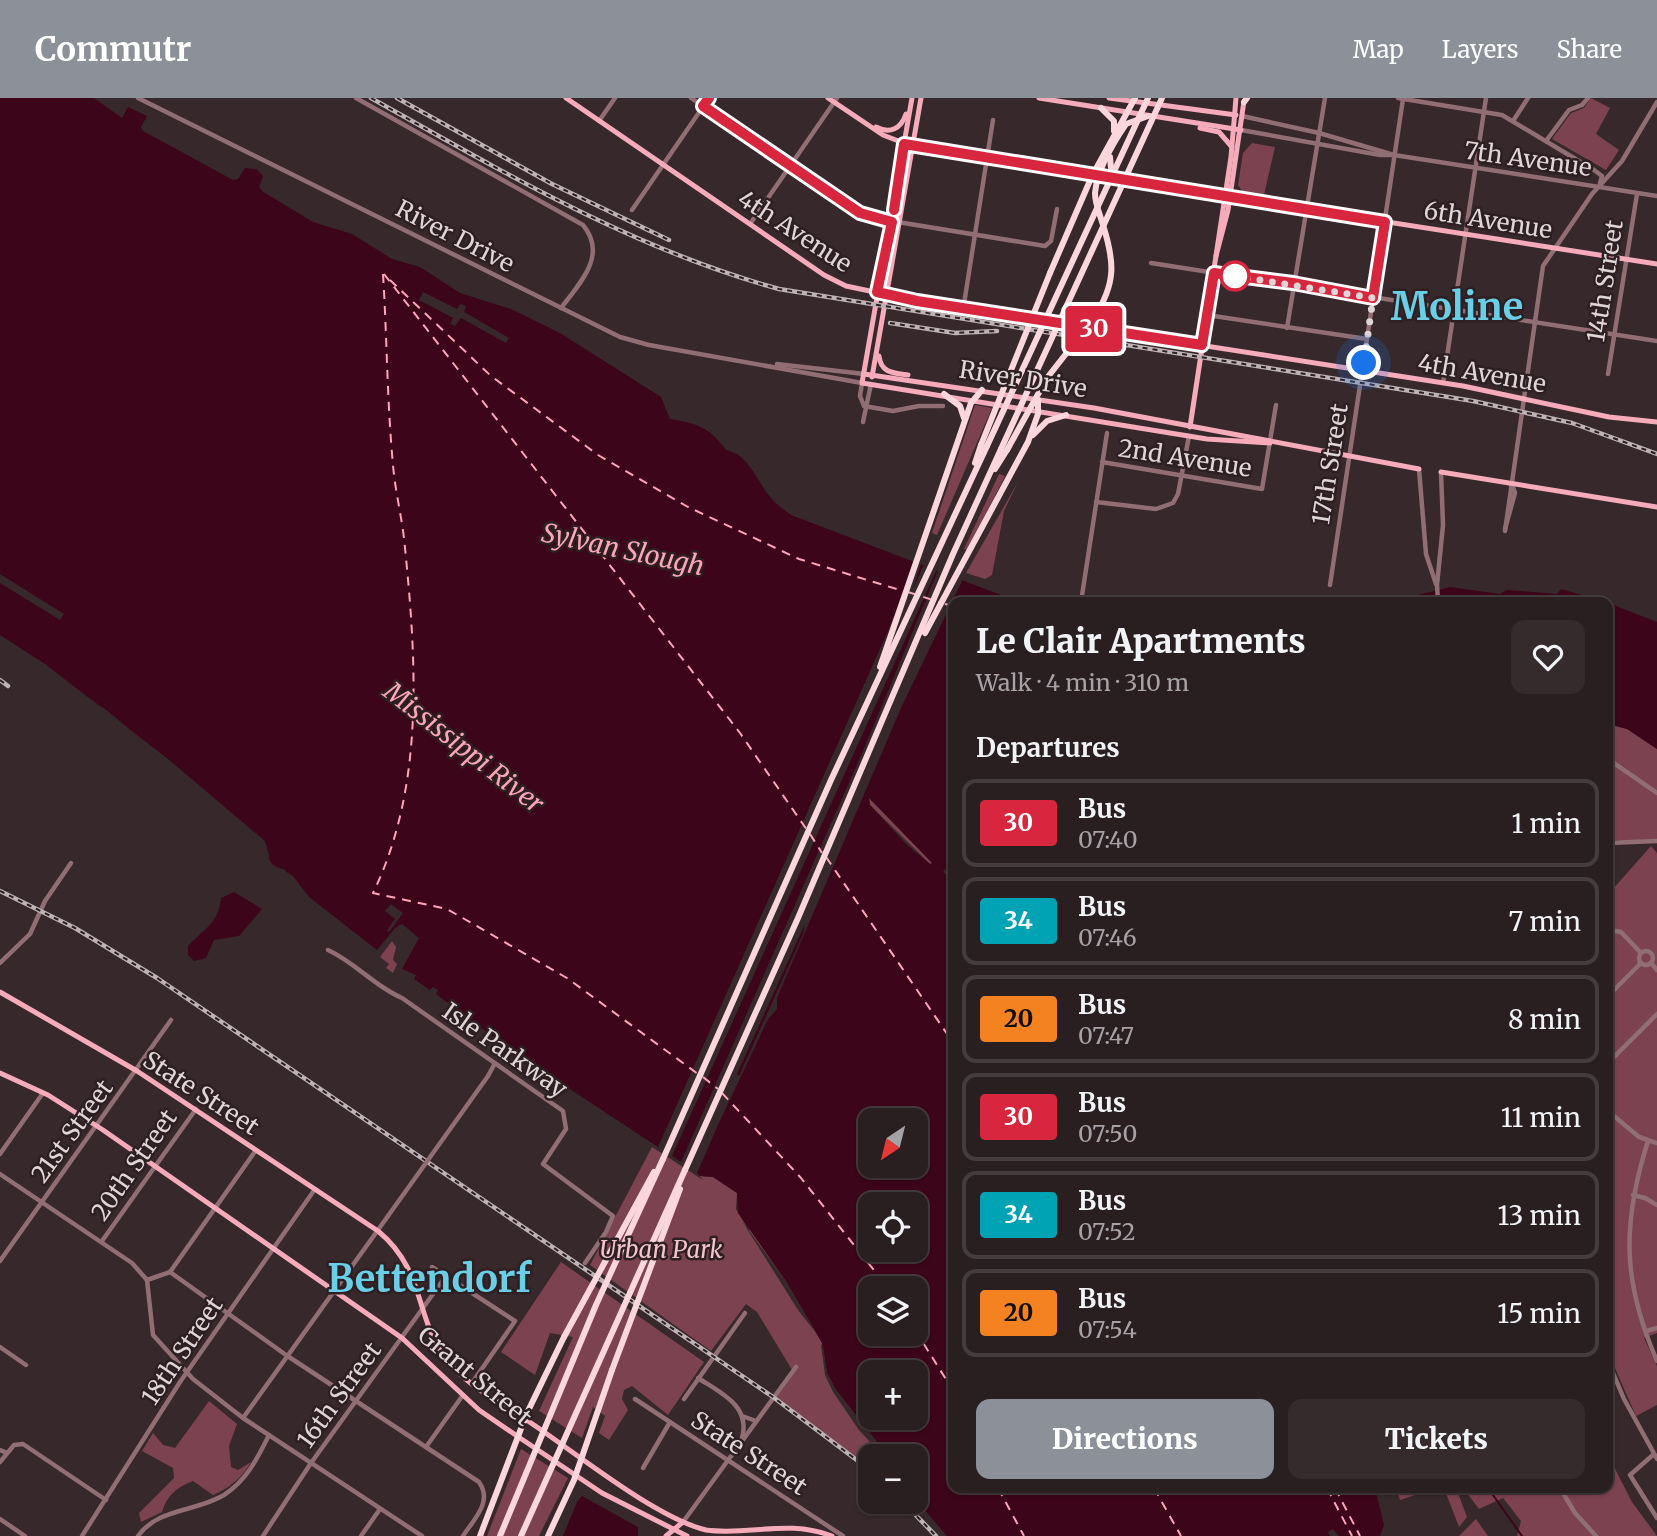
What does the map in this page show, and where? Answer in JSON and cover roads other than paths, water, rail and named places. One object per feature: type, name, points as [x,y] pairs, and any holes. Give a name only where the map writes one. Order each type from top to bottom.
[{"type":"highway","points":[[984,446],[1148,98]]},
{"type":"highway","points":[[1004,450],[1162,98]]},
{"type":"highway","points":[[500,1536],[596,1305],[971,477],[1050,273],[1113,135],[1134,99]]},
{"type":"highway","points":[[1101,108],[1114,121],[1113,135]]},
{"type":"highway","points":[[522,1536],[986,482],[1048,378],[1094,318],[1110,290],[1110,246],[1095,201],[1095,176],[1126,124],[1148,116]]},
{"type":"highway","points":[[1110,152],[1111,168],[1119,180]]},
{"type":"highway","points":[[873,689],[926,541],[964,423],[973,399],[982,390]]},
{"type":"highway","points":[[944,394],[960,406],[964,423]]},
{"type":"highway","points":[[910,659],[1028,442],[1039,410],[1038,400]]},
{"type":"highway","points":[[1028,442],[1045,422],[1066,415]]},
{"type":"highway","points":[[480,1536],[520,1438],[525,1419],[632,1208],[663,1159]]},
{"type":"highway","points":[[548,1536],[576,1475],[685,1170]]},
{"type":"main road","name":"4th Avenue","points":[[566,98],[837,283],[887,294],[1443,383],[1523,397],[1609,417],[1657,422]]},
{"type":"main road","name":"6th Avenue","points":[[828,98],[836,100],[856,117],[911,146],[1657,264]]},
{"type":"main road","points":[[856,117],[880,130],[894,129],[901,124],[912,98]]},
{"type":"main road","points":[[862,383],[912,98]]},
{"type":"main road","points":[[871,384],[921,98]]},
{"type":"main road","name":"7th Avenue","points":[[1040,98],[1241,130]]},
{"type":"main road","name":"7th Avenue","points":[[1109,98],[1134,99],[1242,116]]},
{"type":"main road","points":[[1227,197],[1236,98]]},
{"type":"main road","points":[[1189,436],[1215,259],[1245,99]]},
{"type":"main road","points":[[1192,122],[1219,132],[1232,147]]},
{"type":"main road","points":[[879,342],[880,362],[887,372],[937,383]]},
{"type":"main road","name":"River Drive","points":[[864,374],[982,390],[1419,469]]},
{"type":"main road","name":"River Drive","points":[[862,383],[944,394],[1189,436],[1270,443]]},
{"type":"main road","points":[[1441,472],[1657,507]]},
{"type":"main road","name":"State Street","points":[[0,992],[136,1071],[378,1230],[407,1262],[423,1308]]},
{"type":"main road","name":"Grant Street","points":[[0,1073],[43,1093],[98,1126],[402,1338],[463,1395],[520,1438],[614,1500],[687,1536]]},
{"type":"main road","name":"Grant Street","points":[[423,1308],[444,1356],[472,1383],[683,1521],[722,1532],[760,1533],[804,1528],[832,1536]]},
{"type":"main road","points":[[666,1536],[683,1521]]},
{"type":"street","name":"River Drive","points":[[138,98],[637,343],[769,364],[862,383]]},
{"type":"street","points":[[356,98],[583,225],[591,237],[593,260],[561,308]]},
{"type":"street","points":[[599,121],[615,98]]},
{"type":"street","points":[[691,98],[864,216],[1048,245],[1057,209]]},
{"type":"street","points":[[632,210],[709,98]]},
{"type":"street","points":[[1287,328],[1325,98]]},
{"type":"street","points":[[1443,383],[1486,98]]},
{"type":"street","points":[[1516,122],[1528,98]]},
{"type":"street","points":[[1546,141],[1569,110],[1582,105],[1588,98]]},
{"type":"street","points":[[1400,99],[1484,111],[1516,122],[1600,174],[1599,187]]},
{"type":"street","name":"17th Street","points":[[1330,585],[1385,222],[1400,99]]},
{"type":"street","points":[[750,224],[836,100]]},
{"type":"street","points":[[1511,483],[1514,494],[1505,531],[1504,521],[1543,266],[1599,187],[1628,152],[1657,102]]},
{"type":"street","name":"7th Avenue","points":[[1242,116],[1320,133],[1394,155]]},
{"type":"street","points":[[964,304],[993,120]]},
{"type":"street","name":"7th Avenue","points":[[1241,130],[1317,145],[1657,196]]},
{"type":"street","name":"14th Street","points":[[1608,374],[1637,194]]},
{"type":"street","points":[[1151,263],[1657,341]]},
{"type":"street","points":[[1207,315],[1367,339]]},
{"type":"street","name":"River Drive","points":[[769,364],[864,374]]},
{"type":"street","points":[[862,383],[860,396],[864,405]]},
{"type":"street","points":[[863,422],[864,405],[871,384]]},
{"type":"street","points":[[864,405],[893,411],[919,405],[943,406]]},
{"type":"street","points":[[1270,443],[1276,405]]},
{"type":"street","points":[[1082,597],[1107,433]]},
{"type":"street","points":[[1096,502],[1156,509],[1173,503],[1182,475],[1189,436]]},
{"type":"street","name":"2nd Avenue","points":[[1102,462],[1262,489],[1270,443]]},
{"type":"street","points":[[1419,469],[1427,558],[1437,585]]},
{"type":"street","points":[[1438,597],[1443,528],[1441,472]]},
{"type":"street","points":[[1613,762],[1657,793]]},
{"type":"street","points":[[1613,843],[1657,841]]},
{"type":"street","points":[[0,963],[30,934],[46,901],[71,863]]},
{"type":"street","points":[[1613,930],[1618,930],[1641,953],[1641,963],[1613,991]]},
{"type":"street","name":"Isle Parkway","points":[[328,950],[353,964],[386,991],[402,998],[563,1111],[566,1129],[543,1164],[609,1210],[613,1216],[606,1232],[585,1263]]},
{"type":"street","points":[[1641,953],[1651,953],[1651,963],[1657,970]]},
{"type":"street","points":[[1641,963],[1651,963]]},
{"type":"street","points":[[1613,1058],[1657,1014]]},
{"type":"street","name":"21st Street","points":[[0,1261],[171,1020]]},
{"type":"street","points":[[243,1418],[494,1065]]},
{"type":"street","points":[[0,1154],[43,1093]]},
{"type":"street","name":"20th Street","points":[[102,1241],[196,1109]]},
{"type":"street","points":[[1613,1115],[1633,1133],[1657,1143]]},
{"type":"street","points":[[1648,1141],[1633,1195],[1628,1247],[1646,1331],[1657,1361]]},
{"type":"street","points":[[147,1280],[170,1272],[256,1150]]},
{"type":"street","points":[[0,1174],[132,1263],[147,1280],[153,1335],[187,1373],[243,1418],[422,1536]]},
{"type":"street","name":"18th Street","points":[[82,1536],[187,1373],[316,1189]]},
{"type":"street","points":[[1633,1195],[1657,1205]]},
{"type":"street","points":[[432,1267],[515,1321],[472,1383]]},
{"type":"street","points":[[170,1272],[286,1355],[479,1482],[485,1495],[482,1507],[463,1536]]},
{"type":"street","name":"16th Street","points":[[263,1536],[311,1463],[446,1276]]},
{"type":"street","points":[[684,1398],[746,1313]]},
{"type":"street","points":[[1646,1331],[1657,1328]]},
{"type":"street","points":[[0,1347],[26,1365]]},
{"type":"street","points":[[683,1521],[796,1367]]},
{"type":"street","points":[[1613,1372],[1624,1399],[1656,1457],[1630,1475],[1657,1518]]},
{"type":"street","points":[[698,1378],[730,1398],[742,1416],[742,1439]]},
{"type":"street","points":[[426,1447],[463,1395]]},
{"type":"street","name":"State Street","points":[[635,1399],[843,1536]]},
{"type":"street","points":[[742,1416],[756,1421]]},
{"type":"street","points":[[643,1468],[670,1422]]},
{"type":"street","points":[[138,1536],[150,1522],[199,1506],[234,1488],[254,1465],[269,1435]]},
{"type":"street","points":[[0,1462],[13,1445],[23,1444],[106,1500]]},
{"type":"street","points":[[0,1450],[6,1454]]},
{"type":"street","points":[[1563,1493],[1596,1536]]},
{"type":"street","points":[[361,1536],[380,1509]]},
{"type":"street","points":[[0,1519],[25,1536]]},
{"type":"water","points":[[0,98],[94,98],[122,118],[128,107],[147,116],[141,127],[143,131],[233,180],[238,179],[245,168],[256,169],[263,176],[259,187],[262,191],[313,222],[352,234],[392,259],[420,267],[460,293],[511,309],[560,333],[661,397],[670,419],[702,428],[714,436],[726,450],[742,458],[773,500],[791,515],[1006,597],[948,597],[948,871],[943,871],[948,878],[948,1493],[1376,1493],[1385,1525],[1380,1536],[1339,1536],[1333,1529],[1328,1532],[1330,1536],[947,1536],[928,1514],[928,1444],[879,1444],[868,1430],[928,1430],[928,1360],[858,1360],[858,1418],[836,1390],[827,1373],[822,1343],[785,1280],[738,1213],[737,1193],[713,1177],[700,1176],[514,1053],[401,970],[401,961],[417,938],[399,925],[377,953],[306,897],[284,869],[272,864],[265,844],[109,712],[0,637]],"holes":[[[869,798],[932,863],[906,844],[870,805]]]},
{"type":"water","points":[[1450,587],[1500,594],[1507,590],[1557,594],[1561,589],[1589,597],[1410,597]]},
{"type":"water","points":[[1613,605],[1657,622],[1657,749],[1627,729],[1613,725]]},
{"type":"water","points":[[234,892],[262,909],[239,936],[214,940],[206,958],[194,961],[188,955],[188,946],[214,920],[221,898]]},
{"type":"water","points":[[582,1496],[638,1527],[638,1536],[563,1536]]},
{"type":"waterway","points":[[1492,1493],[1522,1536]]},
{"type":"railway","points":[[371,98],[520,180],[621,230],[672,253],[779,289],[1473,401],[1572,423],[1657,454]]},
{"type":"railway","points":[[397,98],[552,184],[669,240]]},
{"type":"railway","points":[[890,323],[955,333],[997,331]]},
{"type":"railway","points":[[0,680],[8,686]]},
{"type":"railway","points":[[0,891],[75,928],[157,978],[773,1397],[858,1461]]},
{"type":"railway","points":[[915,1514],[936,1536]]},
{"type":"district","name":"Moline","points":[[1457,306]]},
{"type":"district","name":"Bettendorf","points":[[429,1278]]},
{"type":"water label","name":"Sylvan Slough","points":[[623,549]]},
{"type":"water label","name":"Mississippi River","points":[[464,747]]},
{"type":"park label","name":"Urban Park","points":[[661,1249]]}]
